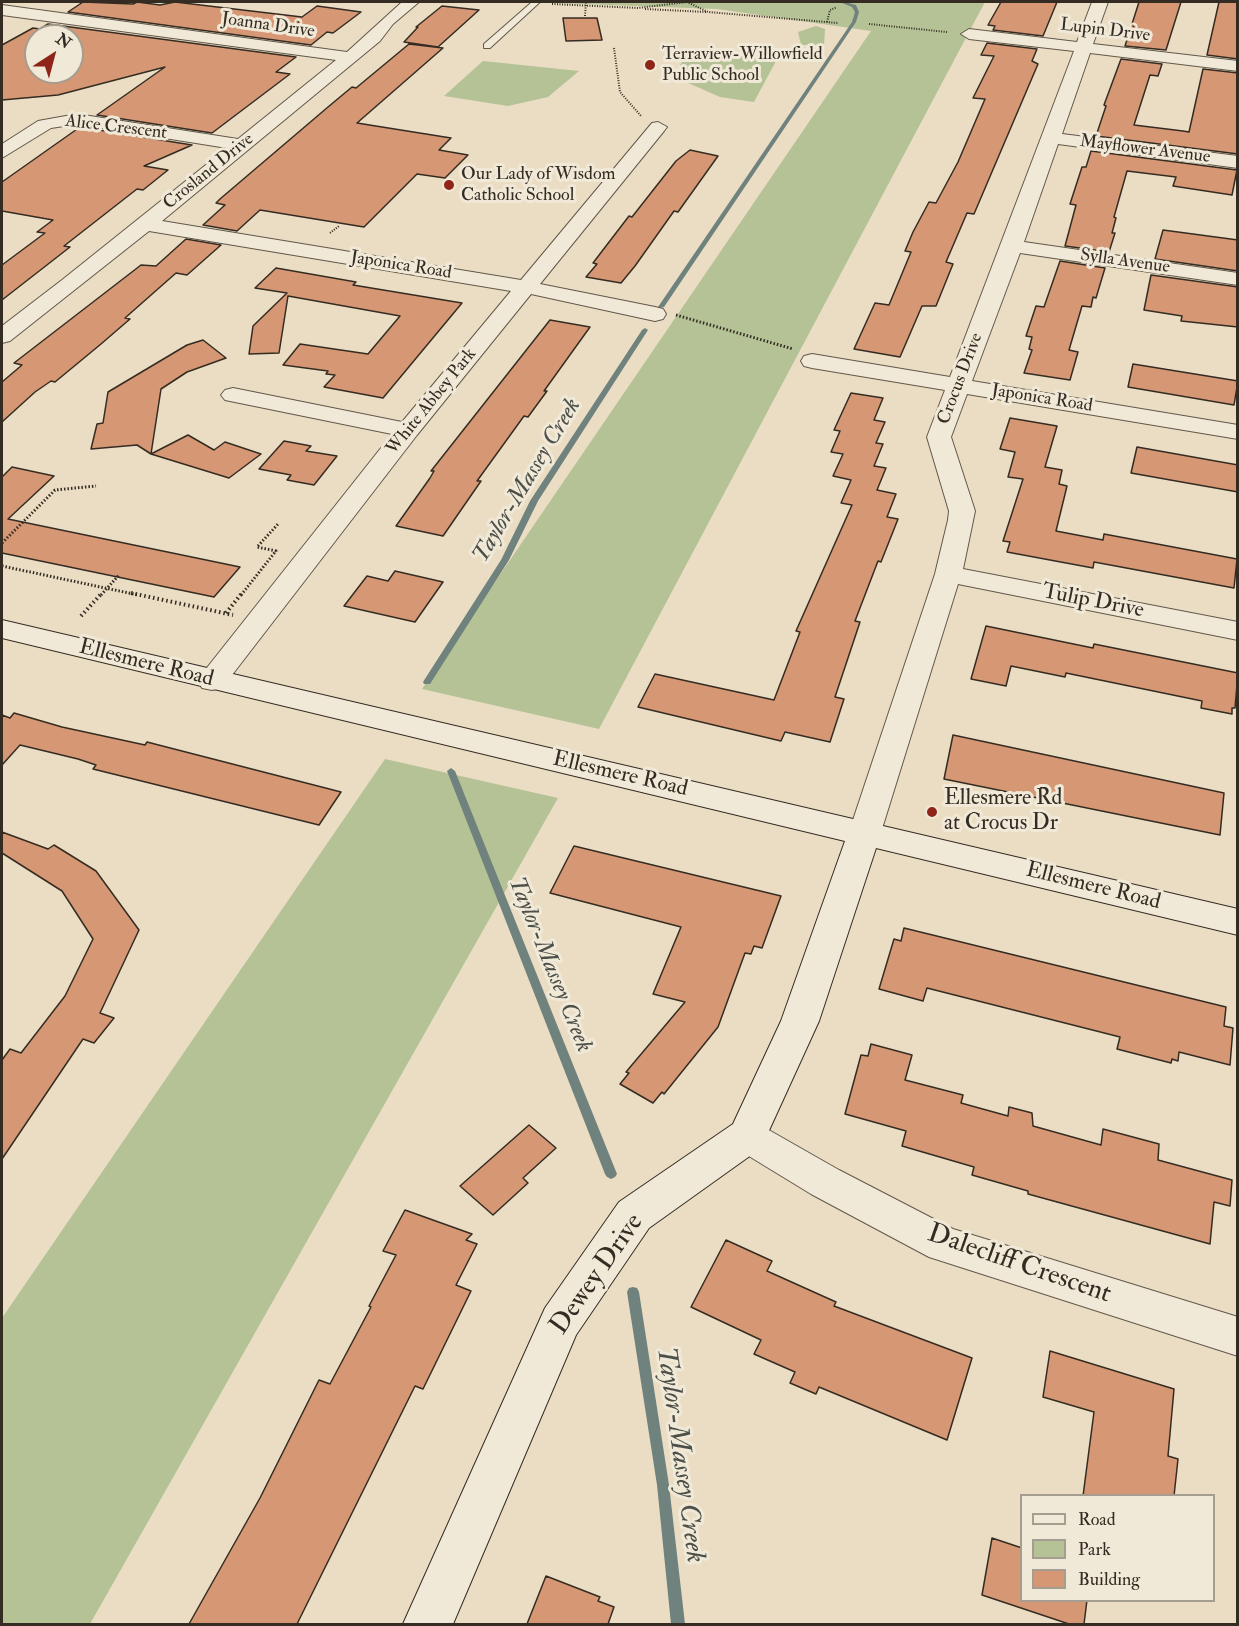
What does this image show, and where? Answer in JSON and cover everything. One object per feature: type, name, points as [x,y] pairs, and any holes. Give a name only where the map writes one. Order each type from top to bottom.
[{"type":"main road","name":"Ellesmere Road","points":[[2,629],[212,681],[864,832],[1238,922]]},
{"type":"main road","points":[[747,1136],[800,1021],[864,832]]},
{"type":"main road","name":"Dewey Drive","points":[[428,1624],[560,1322],[634,1215],[747,1136]]},
{"type":"street","points":[[5,13],[31,2]]},
{"type":"street","name":"Crosland Drive","points":[[2,336],[146,224],[374,38],[387,21],[411,2]]},
{"type":"street","name":"Crocus Drive","points":[[864,832],[948,574],[962,511],[939,437],[1052,138],[1082,47],[1100,2]]},
{"type":"street","name":"Joanna Drive","points":[[5,13],[350,57]]},
{"type":"street","name":"Lupin Drive","points":[[969,34],[1238,66]]},
{"type":"street","name":"Alice Crescent","points":[[2,152],[38,125],[61,120],[84,120],[240,145]]},
{"type":"street","name":"White Abbey Park","points":[[212,681],[408,430],[658,127]]},
{"type":"street","name":"Mayflower Avenue","points":[[1052,138],[1238,162]]},
{"type":"street","name":"Japonica Road","points":[[146,224],[526,287],[655,314]]},
{"type":"street","name":"Sylla Avenue","points":[[1012,246],[1238,279]]},
{"type":"street","name":"Japonica Road","points":[[812,361],[1238,432]]},
{"type":"street","points":[[233,395],[408,430]]},
{"type":"street","name":"Tulip Drive","points":[[948,574],[1238,631]]},
{"type":"street","name":"Dalecliff Crescent","points":[[747,1136],[825,1182],[943,1244],[1238,1337]]},
{"type":"lane","points":[[487,46],[536,2]]},
{"type":"path","points":[[536,2],[708,12],[838,23]]},
{"type":"path","points":[[585,16],[586,2]]},
{"type":"path","points":[[638,8],[688,2],[708,12]]},
{"type":"path","points":[[827,22],[830,10],[837,7]]},
{"type":"path","points":[[869,24],[969,34]]},
{"type":"path","points":[[615,48],[620,92],[636,113],[658,127]]},
{"type":"path","points":[[655,314],[697,319],[812,355],[812,361]]},
{"type":"path","points":[[2,543],[55,490],[96,486]]},
{"type":"path","points":[[226,613],[276,551],[257,548],[279,523]]},
{"type":"path","points":[[2,566],[260,620]]},
{"type":"path","points":[[81,616],[118,575]]},
{"type":"green space","points":[[528,2],[985,2],[599,729],[422,689],[871,31],[717,9]]},
{"type":"green space","points":[[816,26],[825,29],[824,45],[801,45],[798,32]]},
{"type":"green space","points":[[691,49],[776,61],[754,102],[720,97],[686,82],[680,65]]},
{"type":"green space","points":[[483,61],[579,71],[548,97],[508,106],[444,96]]},
{"type":"green space","points":[[385,759],[558,798],[90,1624],[2,1624],[2,1318]]},
{"type":"building","points":[[83,2],[133,4],[137,2],[160,5],[175,2],[302,17],[317,6],[361,12],[333,33],[327,32],[311,45],[68,12]]},
{"type":"building","points":[[1001,2],[1057,2],[1043,36],[993,30],[995,26],[988,25]]},
{"type":"building","points":[[1139,2],[1181,2],[1166,50],[1125,46]]},
{"type":"building","points":[[1219,2],[1238,2],[1238,59],[1207,55]]},
{"type":"building","points":[[442,6],[479,10],[438,47],[404,42],[418,27],[416,27]]},
{"type":"building","points":[[563,18],[597,18],[602,40],[566,41]]},
{"type":"building","points":[[84,29],[296,57],[276,72],[290,74],[212,133],[97,115],[165,67],[58,95],[2,100],[2,45],[24,33],[24,84],[84,84]]},
{"type":"building","points":[[987,43],[1037,49],[1032,61],[1038,64],[974,214],[967,213],[946,262],[953,264],[936,306],[922,306],[900,357],[854,349],[875,303],[889,305],[911,252],[905,251],[913,232],[929,202],[936,203],[958,162],[985,99],[973,98],[994,56],[981,55]]},
{"type":"building","points":[[409,44],[443,48],[357,123],[451,138],[439,150],[468,155],[445,178],[417,174],[364,227],[260,210],[237,231],[203,225],[225,205],[216,203],[220,199],[352,87],[356,88]]},
{"type":"building","points":[[1121,59],[1162,64],[1158,76],[1150,75],[1134,125],[1189,132],[1203,69],[1238,73],[1238,154],[1096,136],[1106,106],[1104,105]]},
{"type":"building","points":[[80,127],[192,145],[144,166],[168,170],[143,190],[137,189],[64,246],[70,247],[2,300],[2,265],[45,233],[37,232],[53,220],[2,211],[2,182]]},
{"type":"building","points":[[690,150],[718,156],[678,212],[674,211],[635,266],[621,283],[586,277],[597,264],[593,263],[629,216],[632,217],[676,161]]},
{"type":"building","points":[[1091,151],[1237,170],[1232,195],[1173,186],[1176,177],[1127,171],[1114,217],[1116,218],[1112,233],[1115,233],[1109,252],[1065,246],[1076,205],[1070,204],[1082,167],[1086,167]]},
{"type":"building","points":[[1163,230],[1238,240],[1238,271],[1155,259]]},
{"type":"building","points":[[186,239],[221,245],[187,275],[176,273],[125,318],[130,319],[101,344],[55,382],[51,381],[35,392],[2,422],[2,382],[22,365],[14,363],[141,265],[156,266]]},
{"type":"building","points":[[1060,261],[1105,268],[1091,307],[1082,306],[1069,350],[1078,352],[1070,380],[1024,373],[1032,350],[1029,349],[1032,337],[1026,336],[1036,306],[1044,307]]},
{"type":"building","points":[[276,268],[356,282],[353,285],[462,303],[383,398],[324,387],[335,375],[326,374],[328,371],[283,365],[300,344],[368,354],[400,316],[288,296],[279,353],[249,354],[253,326],[287,293],[255,288]]},
{"type":"building","points":[[1151,275],[1238,287],[1238,327],[1181,321],[1182,316],[1144,310]]},
{"type":"building","points":[[550,320],[590,327],[528,417],[524,416],[477,481],[481,481],[443,536],[396,526],[434,471],[431,471]]},
{"type":"building","points":[[203,340],[226,358],[187,372],[161,389],[151,454],[137,445],[91,449],[97,424],[103,423],[108,392],[187,345]]},
{"type":"building","points":[[1133,364],[1238,381],[1234,405],[1128,387]]},
{"type":"building","points":[[851,393],[883,398],[874,420],[885,422],[876,443],[883,444],[874,466],[886,468],[877,490],[896,494],[887,517],[898,519],[881,562],[878,561],[855,621],[860,622],[835,697],[844,699],[830,742],[785,732],[781,741],[638,707],[655,674],[774,700],[800,632],[796,631],[852,505],[841,503],[851,480],[833,476],[843,454],[831,452],[840,431],[834,430]]},
{"type":"building","points":[[1010,418],[1057,426],[1045,467],[1062,470],[1059,484],[1067,486],[1056,531],[1103,540],[1104,534],[1237,559],[1234,588],[1094,562],[1093,568],[1007,552],[1010,542],[1003,541],[1023,479],[1008,477],[1015,452],[1000,449]]},
{"type":"building","points":[[188,435],[214,450],[225,442],[261,454],[229,478],[151,454]]},
{"type":"building","points":[[284,441],[311,446],[306,451],[337,456],[314,485],[287,480],[291,475],[259,469]]},
{"type":"building","points":[[1137,447],[1238,465],[1238,492],[1131,473]]},
{"type":"building","points":[[12,467],[54,476],[8,519],[240,567],[214,597],[2,553],[2,477]]},
{"type":"building","points":[[395,571],[443,582],[415,622],[344,606],[367,576],[388,581]]},
{"type":"building","points":[[986,626],[1093,648],[1094,644],[1238,673],[1235,708],[1232,708],[1232,714],[1201,708],[1202,701],[1066,673],[1065,677],[1011,666],[1006,686],[971,679]]},
{"type":"building","points":[[14,713],[62,727],[145,745],[147,742],[341,792],[319,825],[93,769],[96,765],[20,745],[2,765],[2,715],[10,718]]},
{"type":"building","points":[[953,735],[1224,793],[1220,835],[944,779]]},
{"type":"building","points":[[2,832],[48,849],[54,845],[96,871],[139,930],[100,1013],[114,1018],[94,1043],[83,1039],[2,1159],[2,1060],[10,1049],[21,1053],[65,996],[93,939],[62,891],[2,853]]},
{"type":"building","points":[[574,846],[781,896],[762,948],[754,946],[751,954],[745,953],[718,1027],[664,1094],[662,1092],[653,1103],[620,1084],[629,1073],[626,1072],[685,1002],[653,994],[681,927],[550,893]]},
{"type":"building","points":[[904,928],[1226,1007],[1224,1026],[1233,1028],[1230,1065],[1179,1052],[1178,1061],[1172,1059],[1171,1063],[1117,1049],[1120,1037],[927,988],[923,1001],[879,989],[894,939],[901,941]]},
{"type":"building","points":[[871,1044],[912,1055],[905,1080],[963,1095],[961,1103],[1008,1116],[1009,1107],[1032,1113],[1033,1126],[1101,1145],[1103,1129],[1159,1144],[1158,1160],[1232,1180],[1230,1206],[1214,1202],[1210,1244],[1028,1194],[1028,1191],[972,1175],[974,1167],[902,1146],[906,1131],[845,1114],[861,1055],[868,1056]]},
{"type":"building","points":[[529,1125],[556,1148],[523,1178],[528,1183],[493,1215],[460,1186]]},
{"type":"building","points":[[405,1210],[472,1234],[466,1240],[477,1244],[456,1285],[471,1291],[423,1389],[415,1386],[297,1624],[189,1624],[260,1498],[319,1380],[330,1384],[371,1307],[369,1306],[396,1255],[383,1251]]},
{"type":"building","points":[[726,1240],[772,1261],[767,1271],[836,1302],[834,1306],[972,1358],[947,1440],[819,1387],[816,1394],[790,1383],[795,1372],[754,1354],[761,1340],[691,1307]]},
{"type":"building","points":[[1050,1351],[1174,1389],[1168,1456],[1178,1459],[1174,1494],[1083,1494],[1094,1412],[1043,1397]]},
{"type":"building","points":[[992,1538],[1020,1547],[1020,1602],[1087,1602],[1084,1624],[1069,1624],[982,1595]]},
{"type":"building","points":[[546,1576],[600,1597],[598,1601],[614,1607],[608,1624],[527,1624]]},
{"type":"waterway","points":[[805,2],[812,2]]},
{"type":"waterway","name":"Taylor-Massey Creek","points":[[661,307],[854,22],[857,12],[854,6],[842,2]]},
{"type":"waterway","name":"Taylor-Massey Creek","points":[[427,682],[505,560],[534,501],[645,330]]},
{"type":"waterway","name":"Taylor-Massey Creek","points":[[451,771],[611,1174]]},
{"type":"waterway","name":"Taylor-Massey Creek","points":[[633,1292],[663,1485],[678,1624]]},
{"type":"place","name":"Terraview-Willowfield Public School","points":[[650,65]]},
{"type":"place","name":"Our Lady of Wisdom Catholic School","points":[[449,185]]},
{"type":"place","name":"Ellesmere Rd at Crocus Dr","points":[[932,812]]}]
